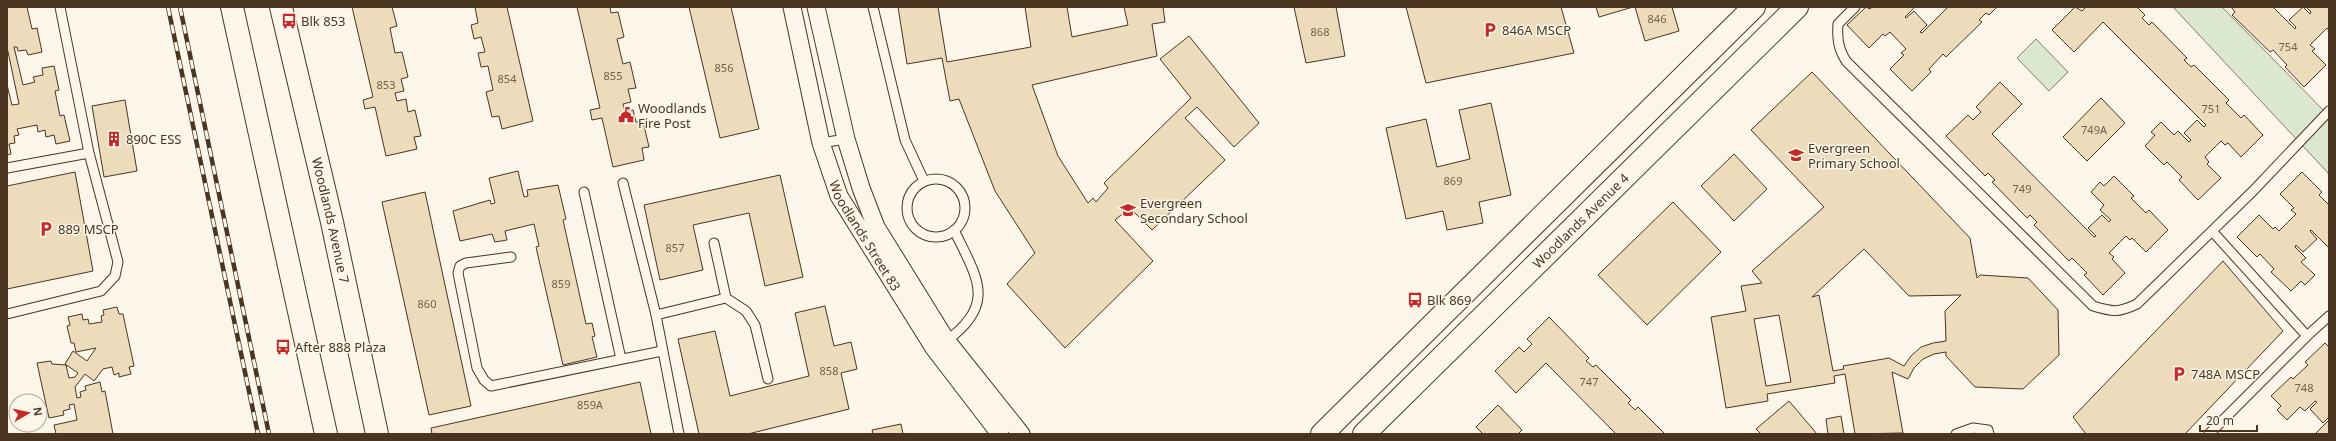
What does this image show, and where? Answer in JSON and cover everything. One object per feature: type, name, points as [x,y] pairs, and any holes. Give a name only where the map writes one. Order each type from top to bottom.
[{"type":"main road","points":[[232,7],[326,434]]},
{"type":"main road","name":"Woodlands Avenue 7","points":[[281,7],[332,222],[377,434]]},
{"type":"main road","points":[[1322,434],[1754,7]]},
{"type":"main road","name":"Woodlands Avenue 4","points":[[1364,434],[1797,7]]},
{"type":"street","name":"Woodlands Street 83","points":[[792,7],[821,143],[840,196],[1000,434]]},
{"type":"street","name":"Woodlands Street 83","points":[[816,7],[846,139],[861,188],[876,227],[940,344],[1021,434]]},
{"type":"lane","points":[[7,314],[101,291],[115,276],[118,262],[89,153],[60,7]]},
{"type":"lane","points":[[873,7],[904,140],[924,181]]},
{"type":"lane","points":[[1855,7],[1838,24],[1837,37],[1840,51],[1846,61],[2093,306],[2122,312],[2137,304],[2253,191],[2329,111]]},
{"type":"lane","points":[[821,143],[846,139]]},
{"type":"lane","points":[[7,168],[89,153]]},
{"type":"lane","points":[[942,179],[958,189],[965,206],[960,223],[954,230],[941,236],[927,235],[918,230],[912,223],[908,214],[909,199],[916,187],[924,181],[942,179]]},
{"type":"lane","points":[[623,183],[656,315],[679,434]]},
{"type":"lane","points":[[584,192],[622,358]]},
{"type":"lane","points":[[940,344],[971,317],[979,298],[978,279],[954,230]]},
{"type":"lane","points":[[2212,231],[2307,336]]},
{"type":"lane","points":[[714,243],[726,298],[746,311],[755,325],[768,378]]},
{"type":"lane","points":[[510,257],[466,263],[460,266],[458,273],[477,368],[484,380],[491,386],[662,351]]},
{"type":"lane","points":[[656,315],[726,298]]},
{"type":"lane","points":[[2209,434],[2329,316]]},
{"type":"lane","points":[[1956,434],[1973,428],[1988,430],[1989,434]]},
{"type":"green space","points":[[2173,7],[2222,7],[2329,116],[2329,174]]},
{"type":"green space","points":[[2036,39],[2068,72],[2049,91],[2017,58]]},
{"type":"building","points":[[7,7],[27,7],[32,29],[37,28],[42,52],[28,55],[26,50],[18,51],[17,47],[14,47],[23,85],[35,82],[33,77],[43,75],[42,68],[54,66],[59,90],[55,91],[60,116],[64,115],[70,141],[56,144],[54,135],[46,137],[45,130],[38,132],[37,125],[17,129],[19,135],[14,136],[15,143],[9,144],[11,154],[7,155],[7,85],[12,105],[19,104],[7,47]]},
{"type":"building","points":[[352,7],[392,7],[397,26],[390,28],[395,53],[402,52],[408,77],[401,79],[404,91],[395,93],[397,101],[406,99],[408,112],[415,110],[421,136],[414,137],[417,149],[386,156],[375,107],[365,109],[363,100],[373,97]]},
{"type":"building","points":[[475,7],[507,7],[533,121],[502,129],[499,116],[492,117],[486,92],[493,90],[488,66],[481,67],[478,53],[485,52],[481,37],[474,39],[471,25],[478,23]]},
{"type":"building","points":[[577,7],[610,7],[611,13],[618,12],[624,37],[617,39],[623,64],[630,62],[636,88],[628,89],[631,102],[623,104],[625,112],[633,110],[636,122],[643,121],[649,147],[642,148],[644,160],[613,167],[602,118],[592,120],[590,110],[600,108]]},
{"type":"building","points":[[689,7],[731,7],[759,129],[720,138]]},
{"type":"building","points":[[898,7],[938,7],[947,62],[1031,47],[1025,7],[1067,7],[1072,37],[1128,25],[1124,7],[1163,7],[1165,22],[1152,24],[1157,56],[1032,85],[1058,156],[1088,203],[1093,198],[1096,202],[1108,188],[1104,183],[1191,98],[1160,59],[1189,36],[1259,123],[1234,147],[1197,107],[1185,118],[1225,160],[1152,230],[1130,208],[1115,220],[1153,261],[1065,348],[1007,284],[1035,253],[995,191],[959,99],[950,101],[942,58],[907,64]]},
{"type":"building","points":[[1294,7],[1336,7],[1345,56],[1306,63]]},
{"type":"building","name":"846A MSCP","points":[[1406,7],[1561,7],[1574,53],[1426,83]]},
{"type":"building","points":[[1596,7],[1633,7],[1599,17]]},
{"type":"building","points":[[1635,7],[1672,7],[1679,31],[1645,41]]},
{"type":"building","points":[[1866,7],[1870,9],[1872,7],[1915,7],[1905,17],[1906,18],[1914,11],[1927,25],[1920,32],[1922,33],[1948,7],[1997,7],[1989,15],[1986,13],[1979,20],[1982,22],[1946,57],[1943,54],[1929,69],[1931,72],[1912,91],[1890,69],[1904,55],[1901,53],[1906,49],[1890,32],[1885,36],[1883,34],[1869,48],[1847,25]]},
{"type":"building","points":[[2075,7],[2082,11],[2086,7],[2137,7],[2145,15],[2142,18],[2149,25],[2152,22],[2187,58],[2184,60],[2191,67],[2194,65],[2229,100],[2226,103],[2241,118],[2244,115],[2263,135],[2241,157],[2228,143],[2225,145],[2221,141],[2205,157],[2209,162],[2207,164],[2221,178],[2198,200],[2179,180],[2182,177],[2167,162],[2164,165],[2145,146],[2155,135],[2151,132],[2161,122],[2174,135],[2178,131],[2189,142],[2191,140],[2184,133],[2197,120],[2204,127],[2206,125],[2103,22],[2074,52],[2052,30]]},
{"type":"building","points":[[2231,7],[2273,7],[2295,29],[2296,27],[2289,20],[2303,7],[2310,14],[2311,12],[2306,7],[2329,7],[2329,30],[2327,28],[2310,45],[2315,49],[2312,51],[2326,65],[2304,87],[2285,67],[2287,65],[2273,50],[2270,52],[2232,15],[2235,12]]},
{"type":"building","points":[[1812,72],[1970,238],[1977,278],[1980,275],[2028,278],[2058,310],[2059,355],[2023,389],[1975,387],[1946,356],[1946,352],[1934,354],[1923,359],[1914,368],[1908,379],[1892,372],[1903,433],[1855,434],[1845,374],[1834,376],[1835,383],[1767,394],[1768,401],[1726,408],[1711,317],[1746,311],[1741,286],[1762,283],[1752,271],[1824,207],[1751,130]],"holes":[[[1864,249],[1909,296],[1961,295],[1945,311],[1946,341],[1921,347],[1911,356],[1904,366],[1889,358],[1843,366],[1844,369],[1833,371],[1819,295],[1812,297]],[[1779,315],[1791,382],[1766,386],[1754,319]]]},
{"type":"building","points":[[2000,82],[2022,104],[1992,134],[2094,237],[2096,236],[2088,228],[2102,215],[2109,222],[2111,220],[2100,210],[2104,205],[2091,192],[2100,182],[2104,186],[2114,176],[2134,196],[2131,198],[2146,213],[2149,210],[2168,230],[2146,252],[2132,238],[2130,240],[2126,236],[2109,253],[2114,257],[2112,259],[2125,273],[2103,295],[2084,275],[2087,273],[2072,258],[2069,261],[2034,225],[2037,222],[2030,215],[2027,218],[1992,182],[1995,180],[1988,173],[1985,176],[1946,136],[1968,115],[1973,120],[1981,112],[1976,107]]},
{"type":"building","points":[[2101,98],[2125,123],[2087,161],[2063,137]]},
{"type":"building","name":"890C ESS","points":[[125,100],[137,171],[104,177],[92,106]]},
{"type":"building","points":[[1491,103],[1511,195],[1479,202],[1483,223],[1447,230],[1443,211],[1406,219],[1386,128],[1426,119],[1437,167],[1470,159],[1459,110]]},
{"type":"building","points":[[1734,154],[1767,189],[1734,221],[1701,186]]},
{"type":"building","points":[[518,171],[524,197],[528,196],[527,190],[558,185],[566,219],[563,220],[586,324],[592,323],[595,336],[592,337],[597,357],[563,365],[536,247],[539,246],[534,224],[505,231],[507,240],[495,242],[492,234],[460,241],[453,211],[490,200],[491,204],[495,203],[489,178]]},
{"type":"building","name":"889 MSCP","points":[[75,172],[93,271],[7,289],[7,186]]},
{"type":"building","points":[[2302,172],[2322,192],[2319,195],[2329,205],[2329,248],[2311,230],[2310,231],[2317,239],[2303,252],[2296,245],[2295,247],[2306,258],[2301,262],[2315,275],[2305,285],[2301,281],[2291,291],[2271,272],[2274,269],[2260,254],[2257,257],[2237,237],[2259,215],[2273,229],[2275,227],[2279,231],[2296,214],[2291,210],[2294,208],[2280,194]]},
{"type":"building","points":[[780,175],[803,277],[765,286],[749,213],[693,225],[703,270],[660,280],[644,205]]},
{"type":"building","points":[[425,192],[471,406],[429,415],[382,202]]},
{"type":"building","points":[[1673,202],[1721,252],[1647,325],[1598,275]]},
{"type":"building","name":"748A MSCP","points":[[2223,261],[2283,331],[2185,434],[2086,434],[2073,417]]},
{"type":"building","points":[[825,306],[834,346],[851,342],[857,369],[841,373],[849,409],[748,434],[699,434],[678,339],[715,331],[730,396],[809,376],[795,313]]},
{"type":"building","points":[[117,307],[119,314],[123,314],[134,366],[129,367],[131,374],[119,377],[119,373],[114,375],[112,367],[103,369],[94,381],[85,374],[75,387],[77,398],[81,397],[80,392],[86,390],[85,386],[100,382],[102,392],[105,391],[113,434],[56,434],[54,425],[77,420],[74,404],[69,405],[70,409],[63,411],[64,415],[49,418],[48,393],[44,393],[37,363],[51,361],[52,364],[66,365],[69,378],[75,377],[78,373],[65,364],[73,351],[87,361],[96,348],[76,352],[74,343],[71,343],[67,326],[70,325],[68,317],[82,314],[83,320],[88,319],[89,324],[102,322],[101,316],[104,315],[103,310]]},
{"type":"building","points":[[1549,317],[1589,358],[1586,361],[1593,367],[1596,365],[1631,400],[1628,403],[1635,410],[1638,407],[1665,434],[1616,434],[1546,363],[1516,393],[1495,371],[1519,347],[1524,352],[1532,344],[1527,339]]},
{"type":"building","points":[[2325,343],[2329,347],[2329,417],[2323,423],[2310,409],[2317,402],[2315,401],[2305,411],[2300,407],[2287,420],[2277,410],[2281,406],[2271,396],[2291,377],[2293,379],[2308,365],[2305,362]]},
{"type":"building","points":[[640,382],[651,434],[432,434],[431,428]]},
{"type":"building","points":[[1789,401],[1817,434],[1761,434],[1756,429]]},
{"type":"building","points":[[1498,405],[1522,430],[1518,434],[1483,434],[1476,427]]},
{"type":"building","points":[[1841,416],[1844,434],[1828,434],[1826,419]]},
{"type":"building","points":[[2329,420],[2329,434],[2315,434]]},
{"type":"building","points":[[901,424],[903,434],[873,434],[872,430]]},
{"type":"railway","points":[[168,7],[258,434]]},
{"type":"railway","points":[[180,7],[269,434]]},
{"type":"place","name":"Blk 853","points":[[289,21]]},
{"type":"place","name":"846A MSCP","points":[[1490,30]]},
{"type":"place","name":"Woodlands Fire Post","points":[[626,115]]},
{"type":"place","name":"890C ESS","points":[[114,139]]},
{"type":"place","name":"Evergreen Primary School","points":[[1796,155]]},
{"type":"place","name":"Evergreen Secondary School","points":[[1128,210]]},
{"type":"place","name":"889 MSCP","points":[[46,229]]},
{"type":"place","name":"Blk 869","points":[[1415,300]]},
{"type":"place","name":"After 888 Plaza","points":[[283,347]]},
{"type":"place","name":"748A MSCP","points":[[2179,374]]}]
